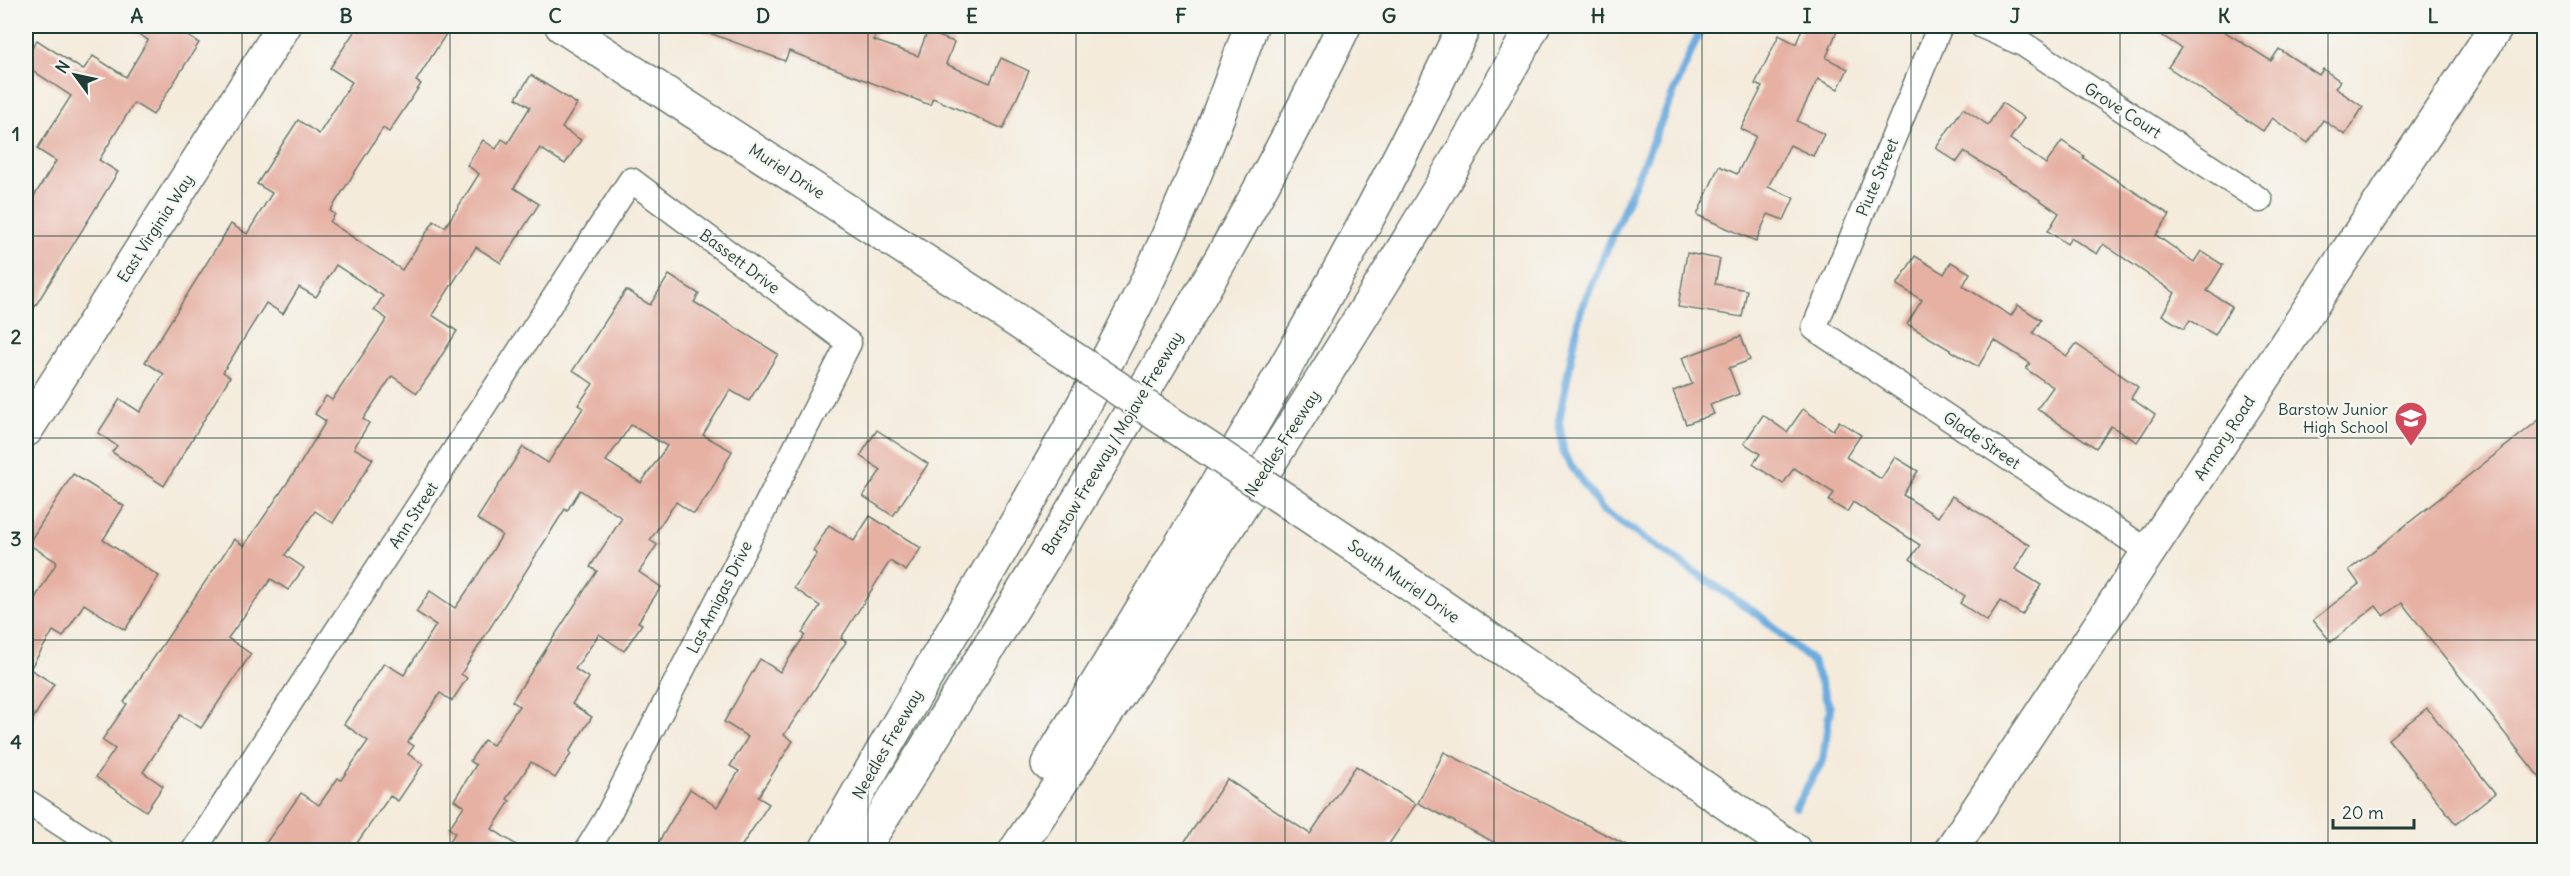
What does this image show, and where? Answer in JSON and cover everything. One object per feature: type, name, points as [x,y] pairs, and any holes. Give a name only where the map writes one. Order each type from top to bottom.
[{"type":"main road","name":"East Virginia Way","points":[[26,430],[284,26]]},
{"type":"main road","name":"Muriel Drive","points":[[562,26],[1011,317]]},
{"type":"main road","name":"Needles Freeway","points":[[826,850],[1041,482],[1129,317],[1191,184],[1251,26]]},
{"type":"main road","name":"Barstow Freeway / Mojave Freeway","points":[[862,850],[978,666],[1205,288],[1298,121],[1344,26]]},
{"type":"main road","points":[[995,850],[1174,557],[1322,304],[1379,199],[1464,26]]},
{"type":"main road","name":"Needles Freeway","points":[[1016,850],[1132,676],[1333,363],[1446,181],[1533,26]]},
{"type":"main road","name":"Armory Road","points":[[1951,850],[2497,26]]},
{"type":"main road","name":"South Muriel Drive","points":[[1011,317],[1356,547],[1794,850]]},
{"type":"street","name":"Piute Street","points":[[1814,328],[1940,26]]},
{"type":"street","name":"Grove Court","points":[[1982,26],[2023,44],[2260,200]]},
{"type":"street","name":"Bassett Drive","points":[[631,180],[849,343]]},
{"type":"street","name":"Ann Street","points":[[194,850],[631,180]]},
{"type":"street","name":"Glade Street","points":[[1814,328],[2149,552]]},
{"type":"street","name":"Las Amigas Drive","points":[[587,850],[606,819],[849,343]]},
{"type":"street","points":[[26,801],[100,850]]},
{"type":"building","points":[[126,26],[172,26],[199,43],[153,115],[134,103],[99,160],[118,172],[26,321],[26,209],[56,161],[37,149],[71,96],[26,66],[26,57],[37,40],[83,70],[93,56],[126,77],[148,40]]},
{"type":"building","points":[[358,26],[451,26],[416,81],[421,84],[389,132],[383,128],[330,211],[335,214],[330,222],[402,270],[434,221],[445,227],[479,174],[467,165],[483,140],[496,149],[502,139],[508,143],[530,107],[516,98],[531,75],[577,104],[562,128],[581,140],[565,164],[540,148],[514,188],[539,204],[501,263],[476,247],[432,315],[457,331],[432,371],[417,393],[392,376],[363,419],[369,423],[354,448],[373,459],[333,523],[315,511],[285,555],[304,568],[288,590],[271,579],[228,638],[251,654],[201,728],[180,715],[143,772],[163,786],[146,811],[96,777],[115,749],[102,740],[127,704],[124,702],[234,539],[244,546],[300,464],[326,421],[315,414],[326,396],[332,400],[387,319],[374,310],[383,296],[336,265],[316,297],[299,287],[283,314],[266,303],[223,372],[230,377],[164,486],[112,452],[117,446],[98,433],[120,399],[140,412],[164,374],[145,362],[231,224],[247,234],[272,193],[257,184],[298,120],[319,134],[352,82],[330,68]]},
{"type":"building","points":[[696,26],[880,26],[873,40],[918,56],[927,32],[954,42],[946,64],[990,83],[1001,58],[1029,71],[1003,129],[933,98],[930,105],[789,51],[785,61],[696,28]]},
{"type":"building","points":[[1803,26],[1839,26],[1826,58],[1848,69],[1838,89],[1818,79],[1797,121],[1824,134],[1813,156],[1790,145],[1768,187],[1794,198],[1784,220],[1768,214],[1756,241],[1697,215],[1719,166],[1737,174],[1756,136],[1741,129],[1762,87],[1755,84],[1779,35],[1796,44]]},
{"type":"building","points":[[2148,26],[2216,26],[2271,61],[2279,49],[2319,75],[2323,69],[2340,81],[2335,88],[2363,107],[2345,135],[2323,120],[2308,143],[2272,118],[2263,131],[2168,67],[2181,48]]},
{"type":"building","points":[[2002,103],[2024,118],[2010,139],[2046,164],[2062,141],[2084,156],[2083,158],[2170,215],[2156,235],[2194,262],[2201,251],[2223,265],[2207,291],[2232,306],[2215,335],[2190,320],[2184,329],[2162,315],[2175,293],[2103,244],[2097,254],[2071,238],[2067,244],[2048,231],[2059,213],[2025,190],[1964,152],[1957,162],[1936,148],[1963,108],[1988,125]]},
{"type":"building","points":[[1687,253],[1720,259],[1715,284],[1747,290],[1742,317],[1678,307]]},
{"type":"building","points":[[1915,256],[1944,274],[1951,262],[1970,273],[1963,286],[2011,316],[2018,305],[2041,320],[2033,333],[2067,356],[2076,344],[2138,387],[2131,398],[2155,415],[2137,442],[2111,426],[2096,448],[2037,409],[2053,387],[2026,369],[2030,363],[1994,340],[1978,367],[1907,324],[1922,300],[1897,285]]},
{"type":"building","points":[[669,275],[699,294],[694,302],[778,354],[749,401],[730,390],[703,435],[732,451],[711,491],[694,514],[676,502],[650,540],[657,545],[639,572],[661,587],[638,622],[642,624],[624,651],[599,634],[575,669],[589,678],[572,704],[592,717],[569,752],[571,754],[555,778],[531,762],[507,799],[510,801],[492,829],[524,850],[444,850],[455,833],[449,828],[464,806],[454,800],[476,765],[470,761],[484,740],[493,745],[519,706],[512,701],[597,571],[590,567],[622,518],[580,490],[567,511],[565,509],[461,674],[467,678],[452,701],[440,693],[408,742],[414,746],[408,754],[423,764],[398,801],[390,796],[352,850],[261,850],[301,793],[319,805],[338,778],[341,780],[368,741],[344,724],[384,663],[404,675],[436,625],[416,612],[430,591],[455,608],[474,581],[502,535],[477,519],[523,447],[548,463],[583,408],[578,405],[593,384],[573,370],[626,290],[650,305]],"holes":[[[631,425],[667,446],[641,483],[606,461]]]},
{"type":"building","points":[[1741,336],[1750,360],[1729,368],[1739,394],[1710,405],[1714,414],[1686,424],[1673,391],[1692,384],[1682,358]]},
{"type":"building","points":[[1803,409],[1833,430],[1839,421],[1861,435],[1846,457],[1881,479],[1895,457],[1918,471],[1903,495],[1938,517],[1952,496],[2030,545],[2015,569],[2041,585],[2022,615],[2000,601],[1987,621],[1960,603],[1965,596],[1910,559],[1920,545],[1853,502],[1847,512],[1829,501],[1834,493],[1794,468],[1783,484],[1753,464],[1760,454],[1744,443],[1763,415],[1787,432]]},
{"type":"building","points":[[2544,416],[2544,783],[2402,603],[2384,616],[2376,606],[2331,642],[2313,620],[2359,584],[2349,570]]},
{"type":"building","points":[[877,430],[928,464],[893,516],[863,496],[881,470],[860,456]]},
{"type":"building","points":[[73,474],[124,506],[103,540],[159,576],[125,630],[84,604],[63,637],[53,631],[30,669],[54,684],[26,730],[26,613],[57,562],[28,544]]},
{"type":"building","points":[[870,516],[921,548],[906,571],[890,561],[841,638],[846,642],[784,735],[793,741],[758,797],[769,804],[739,850],[654,850],[690,789],[717,807],[739,771],[730,766],[748,737],[724,722],[760,659],[780,672],[805,635],[802,633],[820,606],[794,588],[817,554],[813,551],[829,525],[854,541]]},
{"type":"building","points":[[2427,708],[2495,793],[2456,824],[2388,739]]},
{"type":"building","points":[[1444,752],[1636,850],[1509,850],[1418,803]]},
{"type":"building","points":[[1356,766],[1416,804],[1385,850],[1179,850],[1227,779],[1310,834]]},
{"type":"waterway","points":[[1702,26],[1580,312],[1559,421],[1564,455],[1602,510],[1760,616],[1812,661],[1830,708],[1823,760],[1795,807]]},
{"type":"place","name":"Barstow Junior High School","points":[[2411,447]]}]
